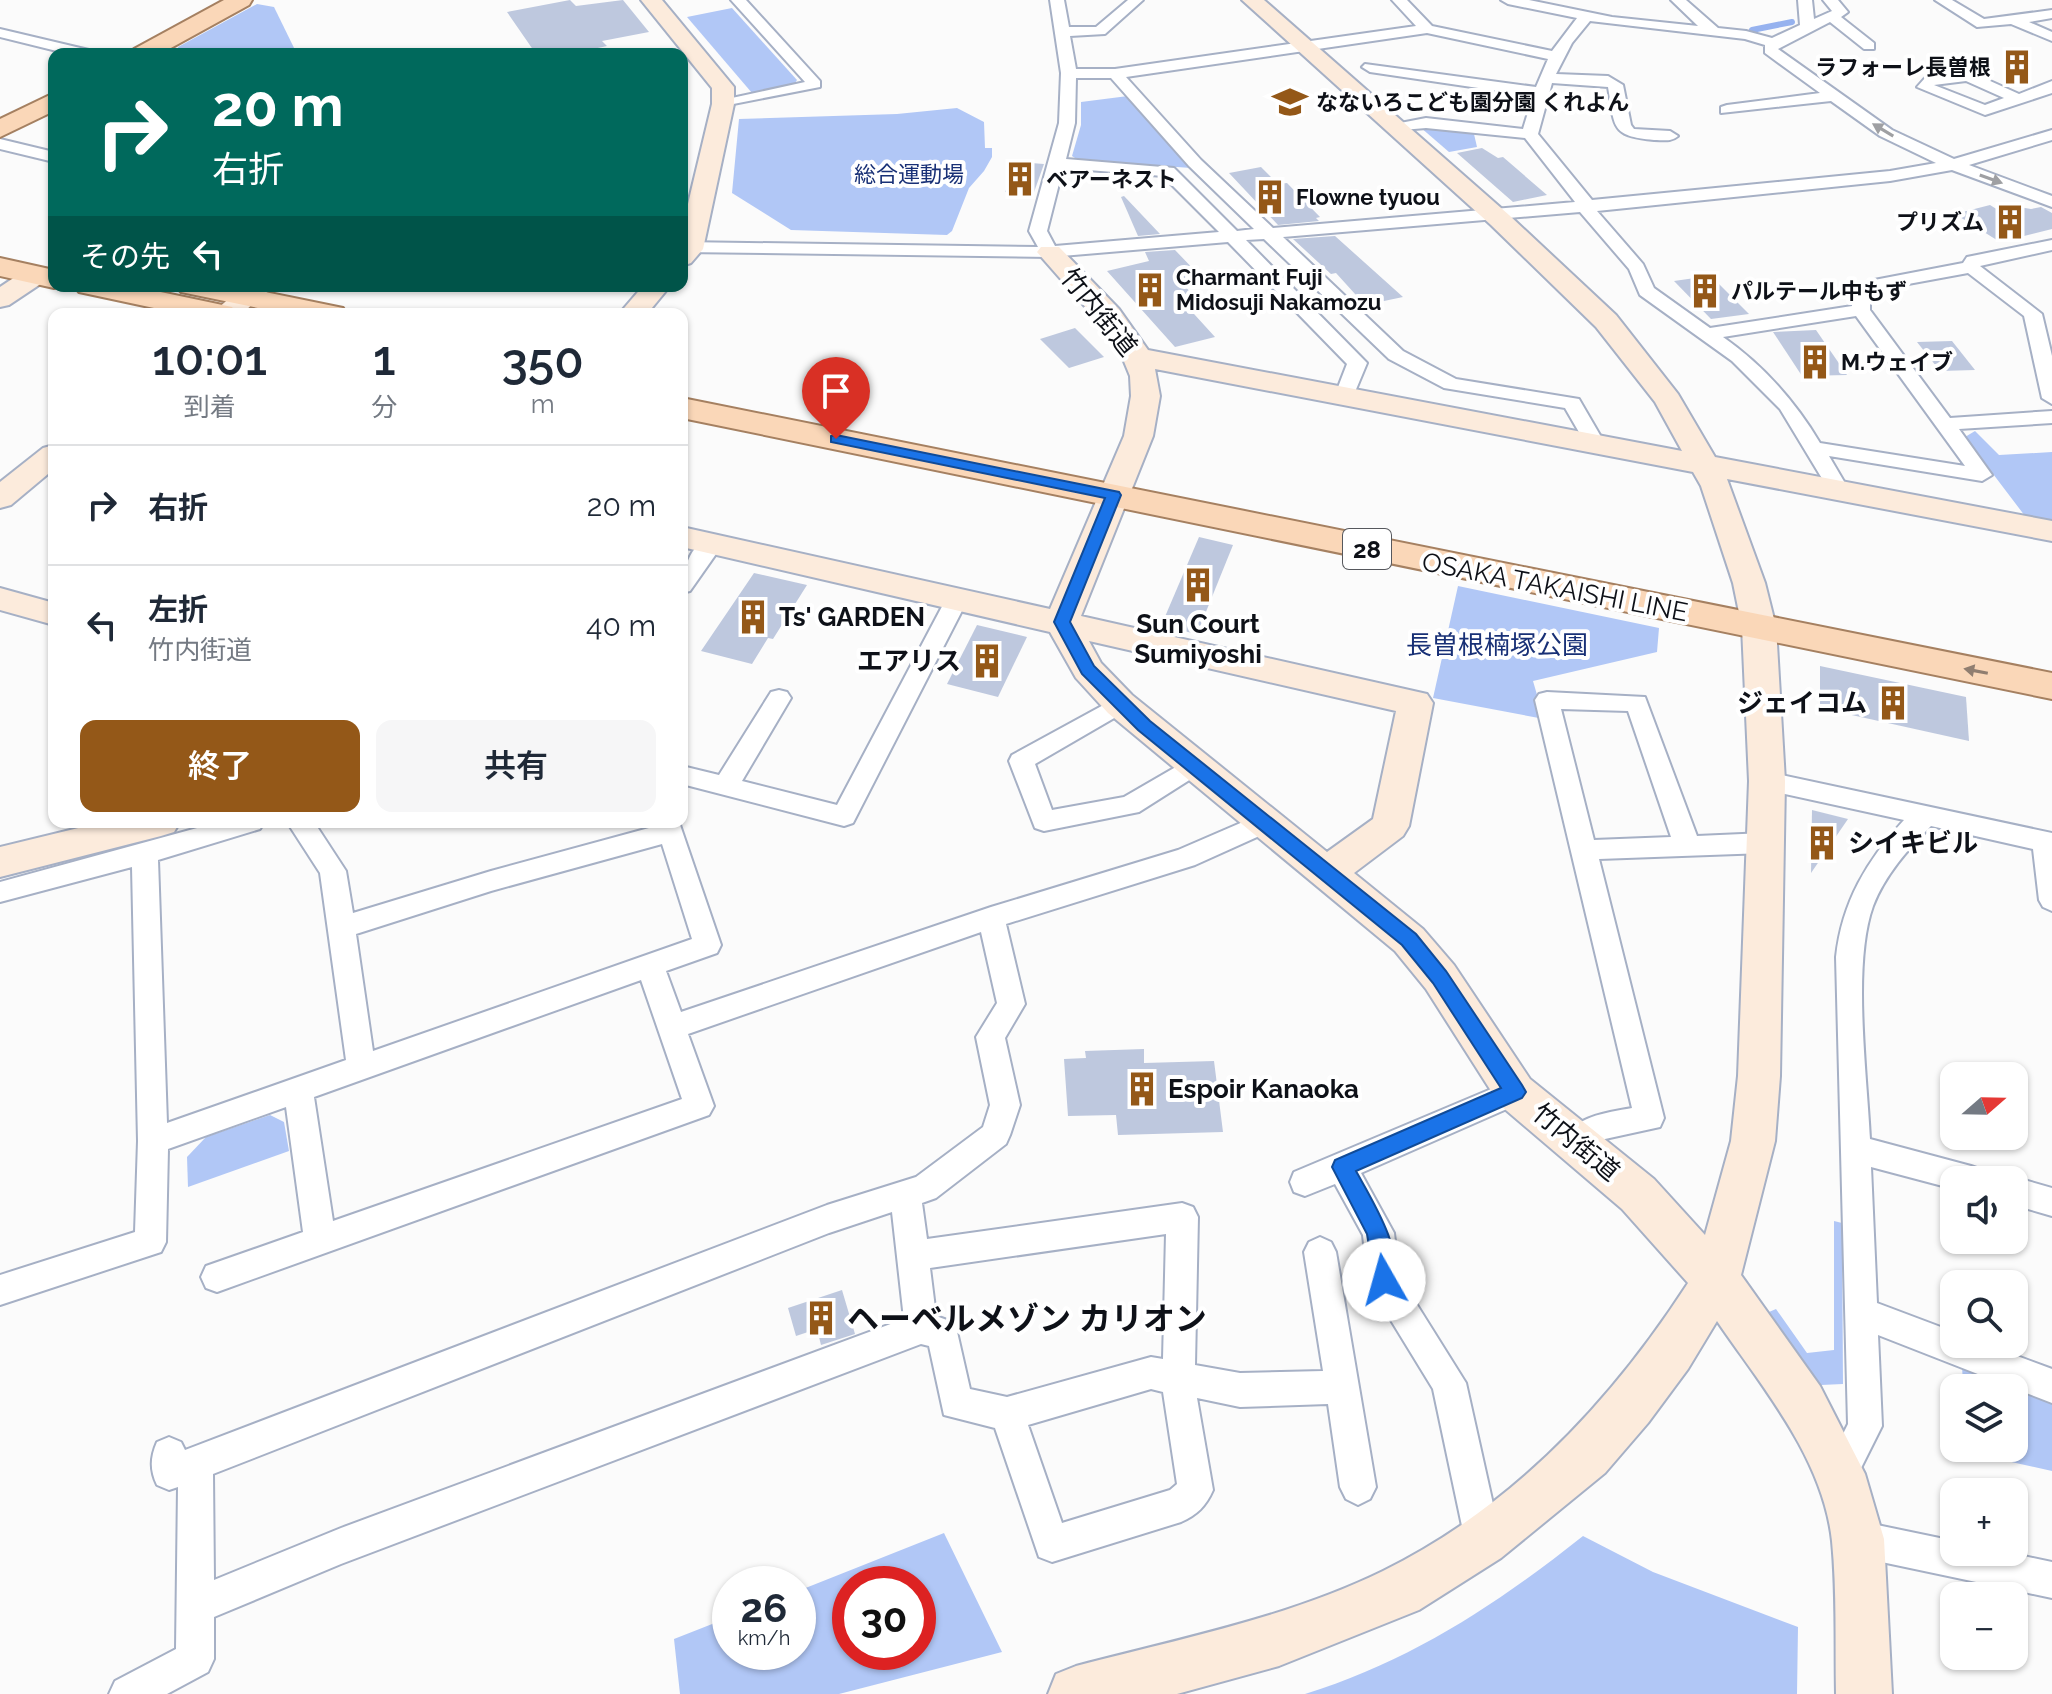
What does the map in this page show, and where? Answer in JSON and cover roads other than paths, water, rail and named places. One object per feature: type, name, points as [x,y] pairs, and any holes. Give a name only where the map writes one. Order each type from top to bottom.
[{"type":"main road","points":[[152,48],[231,1]]},
{"type":"main road","points":[[0,129],[48,104]]},
{"type":"main road","points":[[0,248],[48,271]]},
{"type":"main road","points":[[0,267],[48,271]]},
{"type":"main road","points":[[146,292],[286,308]]},
{"type":"main road","points":[[210,292],[241,302]]},
{"type":"main road","name":"OSAKA TAKAISHI LINE","points":[[688,386],[1119,486]]},
{"type":"main road","name":"OSAKA TAKAISHI LINE","points":[[688,409],[1119,486],[1758,615],[2052,686]]},
{"type":"main road","name":"OSAKA TAKAISHI LINE","points":[[1758,615],[2052,660]]},
{"type":"street","points":[[651,0],[723,87],[723,104],[688,239]]},
{"type":"street","points":[[723,104],[815,84],[738,0]]},
{"type":"street","name":"竹内街道","points":[[1057,0],[1069,73],[1067,123],[1038,231],[1050,252],[1125,337],[1138,357],[1144,378],[1145,402],[1137,448],[1062,622],[1088,670],[1120,704],[1409,940],[1440,977],[1515,1092],[1638,1194],[1716,1280],[1803,1403],[1840,1474],[1858,1539],[1864,1694]]},
{"type":"street","points":[[1063,32],[1100,31],[1136,0]]},
{"type":"street","points":[[1076,1694],[1279,1639],[1400,1591],[1483,1540],[1587,1455],[1663,1362],[1716,1280],[1753,1141],[1759,1076],[1767,781],[1758,615],[1716,486],[1668,400],[1622,339],[1581,295],[1252,0]]},
{"type":"street","points":[[1399,0],[1427,29]]},
{"type":"street","points":[[1508,0],[1545,4],[1586,17],[1623,16],[1746,35],[1773,43]]},
{"type":"street","points":[[1678,0],[1713,31]]},
{"type":"street","points":[[1805,0],[1807,26]]},
{"type":"street","points":[[1830,0],[1841,12],[1773,43],[1770,50],[1886,133],[1953,165],[2052,202]]},
{"type":"street","points":[[1942,0],[1982,24],[2052,14]]},
{"type":"street","points":[[1957,0],[2013,19],[2052,37]]},
{"type":"street","points":[[1831,16],[1869,46]]},
{"type":"street","points":[[1530,134],[1542,85],[1574,29],[1586,17]]},
{"type":"street","points":[[1069,73],[1115,74],[1427,29],[1558,57]]},
{"type":"street","points":[[0,33],[63,48]]},
{"type":"street","points":[[0,44],[48,56]]},
{"type":"street","points":[[1370,67],[1542,85],[1608,81],[1615,85],[1623,127],[1630,133],[1670,136]]},
{"type":"street","points":[[1115,74],[1195,163],[1396,355],[1451,384],[1572,403],[1594,442]]},
{"type":"street","points":[[2018,99],[1968,76],[1930,81],[1925,87],[1985,110],[2018,99],[2051,88]]},
{"type":"street","points":[[1727,110],[1832,96]]},
{"type":"street","points":[[1396,128],[1426,123],[1530,134],[1637,268],[1646,291],[1708,334],[1763,378],[1788,406],[1839,490]]},
{"type":"street","points":[[688,251],[1050,252],[1233,237],[1890,176],[1953,165],[2052,135]]},
{"type":"street","points":[[0,144],[48,156]]},
{"type":"street","points":[[1056,163],[1168,171],[1357,363],[1345,395]]},
{"type":"street","points":[[1971,267],[1973,261],[2052,245]]},
{"type":"street","points":[[1815,448],[1982,475],[1861,310],[1861,294],[1875,285],[1971,267],[2033,314],[2052,398]]},
{"type":"street","points":[[0,299],[48,271]]},
{"type":"street","points":[[638,308],[652,292]]},
{"type":"street","points":[[1708,334],[1861,310]]},
{"type":"street","points":[[1138,357],[2052,531]]},
{"type":"street","points":[[1946,424],[2052,417]]},
{"type":"street","points":[[0,498],[48,459]]},
{"type":"street","points":[[688,568],[697,540],[1415,703],[1390,826],[1326,873]]},
{"type":"street","points":[[0,599],[48,612]]},
{"type":"street","points":[[688,777],[844,816],[957,599]]},
{"type":"street","points":[[725,787],[779,698]]},
{"type":"street","points":[[1576,1143],[1598,1127],[1649,1118],[1547,700],[1637,703],[1687,844]]},
{"type":"street","points":[[1120,704],[1021,761],[1044,821],[1130,805],[1193,766]]},
{"type":"street","points":[[1767,781],[2048,843],[2052,900]]},
{"type":"street","points":[[1840,1474],[1865,1426],[1855,1149],[1851,951],[1854,924],[1862,898],[1879,867],[1925,816]]},
{"type":"street","points":[[673,1027],[991,918],[1186,858],[1266,822]]},
{"type":"street","points":[[0,862],[214,828]]},
{"type":"street","points":[[304,828],[333,871],[361,1067]]},
{"type":"street","points":[[153,1141],[707,945],[671,832],[491,881],[340,928]]},
{"type":"street","points":[[0,892],[153,838]]},
{"type":"street","points":[[0,1290],[150,1242],[153,838]]},
{"type":"street","points":[[1584,850],[1765,843]]},
{"type":"street","points":[[128,1694],[195,1659],[195,1606],[182,1459],[827,1219],[906,1197],[925,1188],[995,1135],[1005,1105],[990,1037],[1011,1004],[991,918]]},
{"type":"street","points":[[217,1277],[699,1106],[650,965]]},
{"type":"street","points":[[298,1089],[320,1240]]},
{"type":"street","points":[[1305,1182],[1515,1092]]},
{"type":"street","points":[[1855,1149],[1940,1172]]},
{"type":"street","points":[[1342,1167],[1378,1233],[1384,1280],[1449,1383],[1483,1540]]},
{"type":"street","points":[[2028,1195],[2052,1202]]},
{"type":"street","points":[[906,1197],[921,1328]]},
{"type":"street","points":[[914,1256],[1182,1217],[1181,1350],[1177,1376],[1195,1490],[1181,1504],[1052,1544],[1007,1414]]},
{"type":"street","points":[[1320,1252],[1358,1487]]},
{"type":"street","points":[[1861,1313],[2052,1386]]},
{"type":"street","points":[[195,1606],[341,1546],[921,1328],[943,1334],[956,1403],[1007,1414],[1151,1373],[1240,1390],[1343,1387]]},
{"type":"street","points":[[1858,1539],[2052,1580]]},
{"type":"waterway","points":[[1752,30],[1792,22]]},
{"type":"place","name":"ラフォーレ長曽根","points":[[2017,67]]},
{"type":"place","name":"なないろこども園分園 くれよん","points":[[1290,102]]},
{"type":"place","name":"ベアーネスト","points":[[1020,179]]},
{"type":"place","name":"Flowne tyuou","points":[[1270,197]]},
{"type":"place","name":"プリズム","points":[[2010,222]]},
{"type":"place","name":"Charmant Fuji Midosuji Nakamozu","points":[[1150,290]]},
{"type":"place","name":"パルテール中もず","points":[[1705,291]]},
{"type":"place","name":"M.ウェイブ","points":[[1815,362]]},
{"type":"place","name":"Sun Court Sumiyoshi","points":[[1198,585]]},
{"type":"place","name":"Ts' GARDEN","points":[[753,617]]},
{"type":"place","name":"エアリス","points":[[987,661]]},
{"type":"place","name":"ジェイコム","points":[[1893,703]]},
{"type":"place","name":"シイキビル","points":[[1822,843]]},
{"type":"place","name":"Espoir Kanaoka","points":[[1142,1089]]},
{"type":"place","name":"ヘーベルメゾン カリオン","points":[[821,1318]]},
{"type":"park label","name":"総合運動場","points":[[909,174]]},
{"type":"park label","name":"長曽根楠塚公園","points":[[1497,645]]}]
